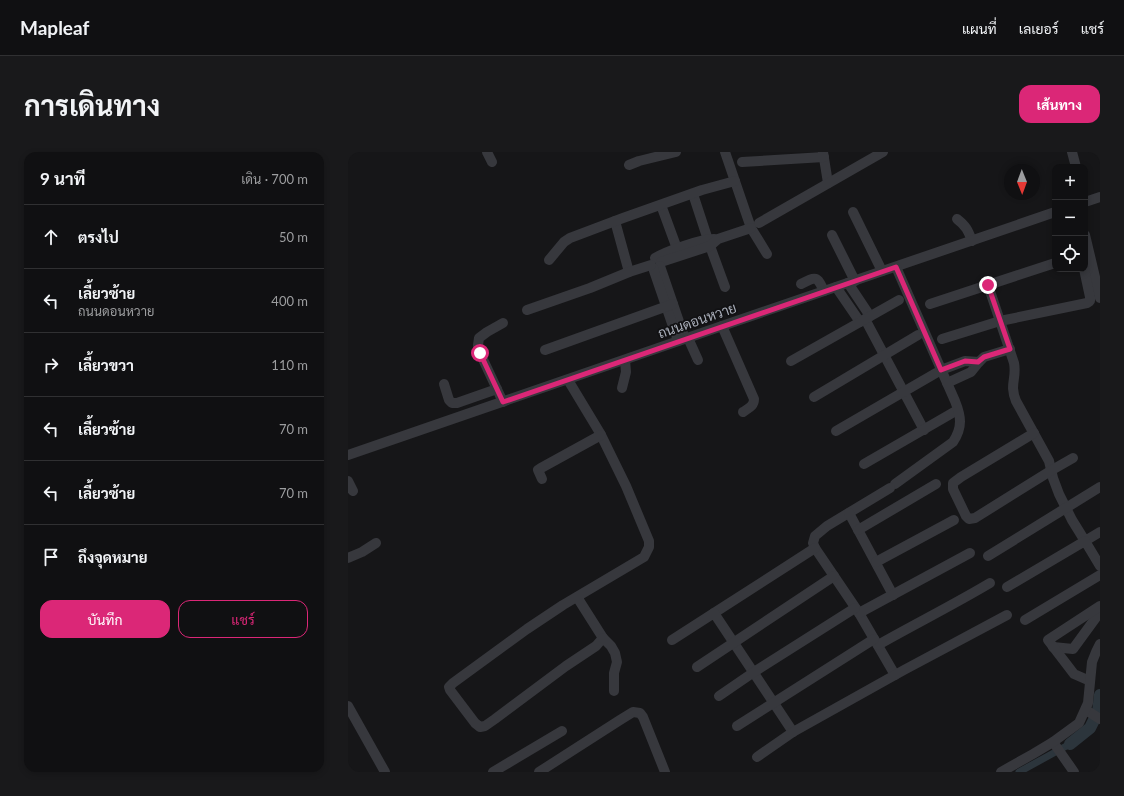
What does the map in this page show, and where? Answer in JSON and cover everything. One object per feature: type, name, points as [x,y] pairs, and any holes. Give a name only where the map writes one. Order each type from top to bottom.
[{"type":"street","points":[[488,152],[492,162]]},
{"type":"street","points":[[629,165],[676,152]]},
{"type":"street","points":[[725,152],[735,181],[768,254]]},
{"type":"street","points":[[527,310],[590,288],[629,272],[656,264],[666,252],[678,252],[755,225],[883,152]]},
{"type":"street","points":[[1072,152],[1075,164]]},
{"type":"street","points":[[742,162],[823,154],[828,183]]},
{"type":"street","points":[[549,260],[564,242],[570,238],[692,194],[735,181]]},
{"type":"street","points":[[692,194],[725,287]]},
{"type":"street","points":[[1088,201],[1100,197]]},
{"type":"street","points":[[661,205],[678,252]]},
{"type":"street","points":[[853,212],[882,271]]},
{"type":"street","name":"ถนนดอนหวาย","points":[[348,455],[1052,213]]},
{"type":"street","points":[[957,219],[968,229],[972,241]]},
{"type":"street","points":[[615,221],[629,272]]},
{"type":"street","points":[[832,235],[865,319],[924,430]]},
{"type":"street","points":[[1085,236],[1100,298]]},
{"type":"street","points":[[656,264],[670,305],[684,339],[698,360]]},
{"type":"street","points":[[930,304],[1052,264]]},
{"type":"street","points":[[895,674],[857,610],[815,548],[813,540],[819,532],[892,486],[936,455],[953,442],[960,428],[959,412],[947,383],[939,372],[896,267]]},
{"type":"street","points":[[942,339],[1000,321],[1087,303],[1090,301],[1090,297],[1085,272]]},
{"type":"street","points":[[801,284],[816,278],[819,280],[824,291]]},
{"type":"street","points":[[988,285],[1016,370],[1012,386],[1016,401],[1050,461],[1053,478],[1066,508],[1100,566]]},
{"type":"street","points":[[836,287],[865,319]]},
{"type":"street","points":[[791,361],[899,300]]},
{"type":"street","points":[[545,350],[670,305]]},
{"type":"street","points":[[503,323],[479,338],[478,344],[487,370],[503,402]]},
{"type":"street","points":[[722,326],[754,399],[752,406],[743,412]]},
{"type":"street","points":[[814,398],[918,336]]},
{"type":"street","points":[[947,383],[971,372],[978,362],[984,357],[1010,349]]},
{"type":"street","points":[[622,388],[626,372],[625,360]]},
{"type":"street","points":[[836,431],[939,372],[965,361],[978,362]]},
{"type":"street","points":[[568,380],[601,436],[626,486],[649,541],[650,548],[644,557],[527,629],[467,672],[449,687],[475,723],[480,727],[485,726],[566,666],[596,646],[603,638]]},
{"type":"street","points":[[444,384],[449,400],[452,403],[457,403],[497,389]]},
{"type":"street","points":[[864,464],[954,412]]},
{"type":"street","points":[[1034,433],[953,483],[953,489],[966,516],[969,519],[975,518],[1073,458]]},
{"type":"street","points":[[542,479],[538,470],[601,436]]},
{"type":"street","points":[[348,481],[353,491]]},
{"type":"street","points":[[858,530],[936,484]]},
{"type":"street","points":[[988,556],[1100,487]]},
{"type":"street","points":[[849,513],[893,595]]},
{"type":"street","points":[[876,562],[954,520]]},
{"type":"street","points":[[1007,588],[1100,532]]},
{"type":"street","points":[[348,558],[362,552],[376,543]]},
{"type":"street","points":[[672,640],[815,548]]},
{"type":"street","points":[[719,696],[754,672],[857,610],[893,595],[970,553]]},
{"type":"street","points":[[696,667],[834,576]]},
{"type":"street","points":[[1025,620],[1100,576]]},
{"type":"street","points":[[737,726],[876,642],[965,598],[990,582]]},
{"type":"street","points":[[577,597],[615,654],[616,662],[614,673],[614,691]]},
{"type":"street","points":[[1090,681],[1074,674],[1048,640],[1100,606]]},
{"type":"street","points":[[1052,647],[1072,649],[1100,612]]},
{"type":"street","points":[[714,613],[793,732]]},
{"type":"street","points":[[757,757],[793,732],[895,674],[1007,614]]},
{"type":"street","points":[[1001,772],[1055,743],[1078,723],[1094,715],[1088,704],[1092,662],[1100,644]]},
{"type":"street","points":[[348,706],[352,723],[385,772]]},
{"type":"street","points":[[539,772],[634,712],[640,713],[643,717],[665,772]]},
{"type":"street","points":[[493,772],[562,731]]},
{"type":"street","points":[[1055,743],[1074,772]]},
{"type":"waterway","points":[[1070,744],[1090,728],[1098,712],[1100,695]]},
{"type":"waterway","points":[[1019,772],[1070,744]]},
{"type":"route","points":[[480,353],[503,402],[896,267],[941,370],[965,361],[978,362],[990,354],[1010,349],[988,285]]}]
